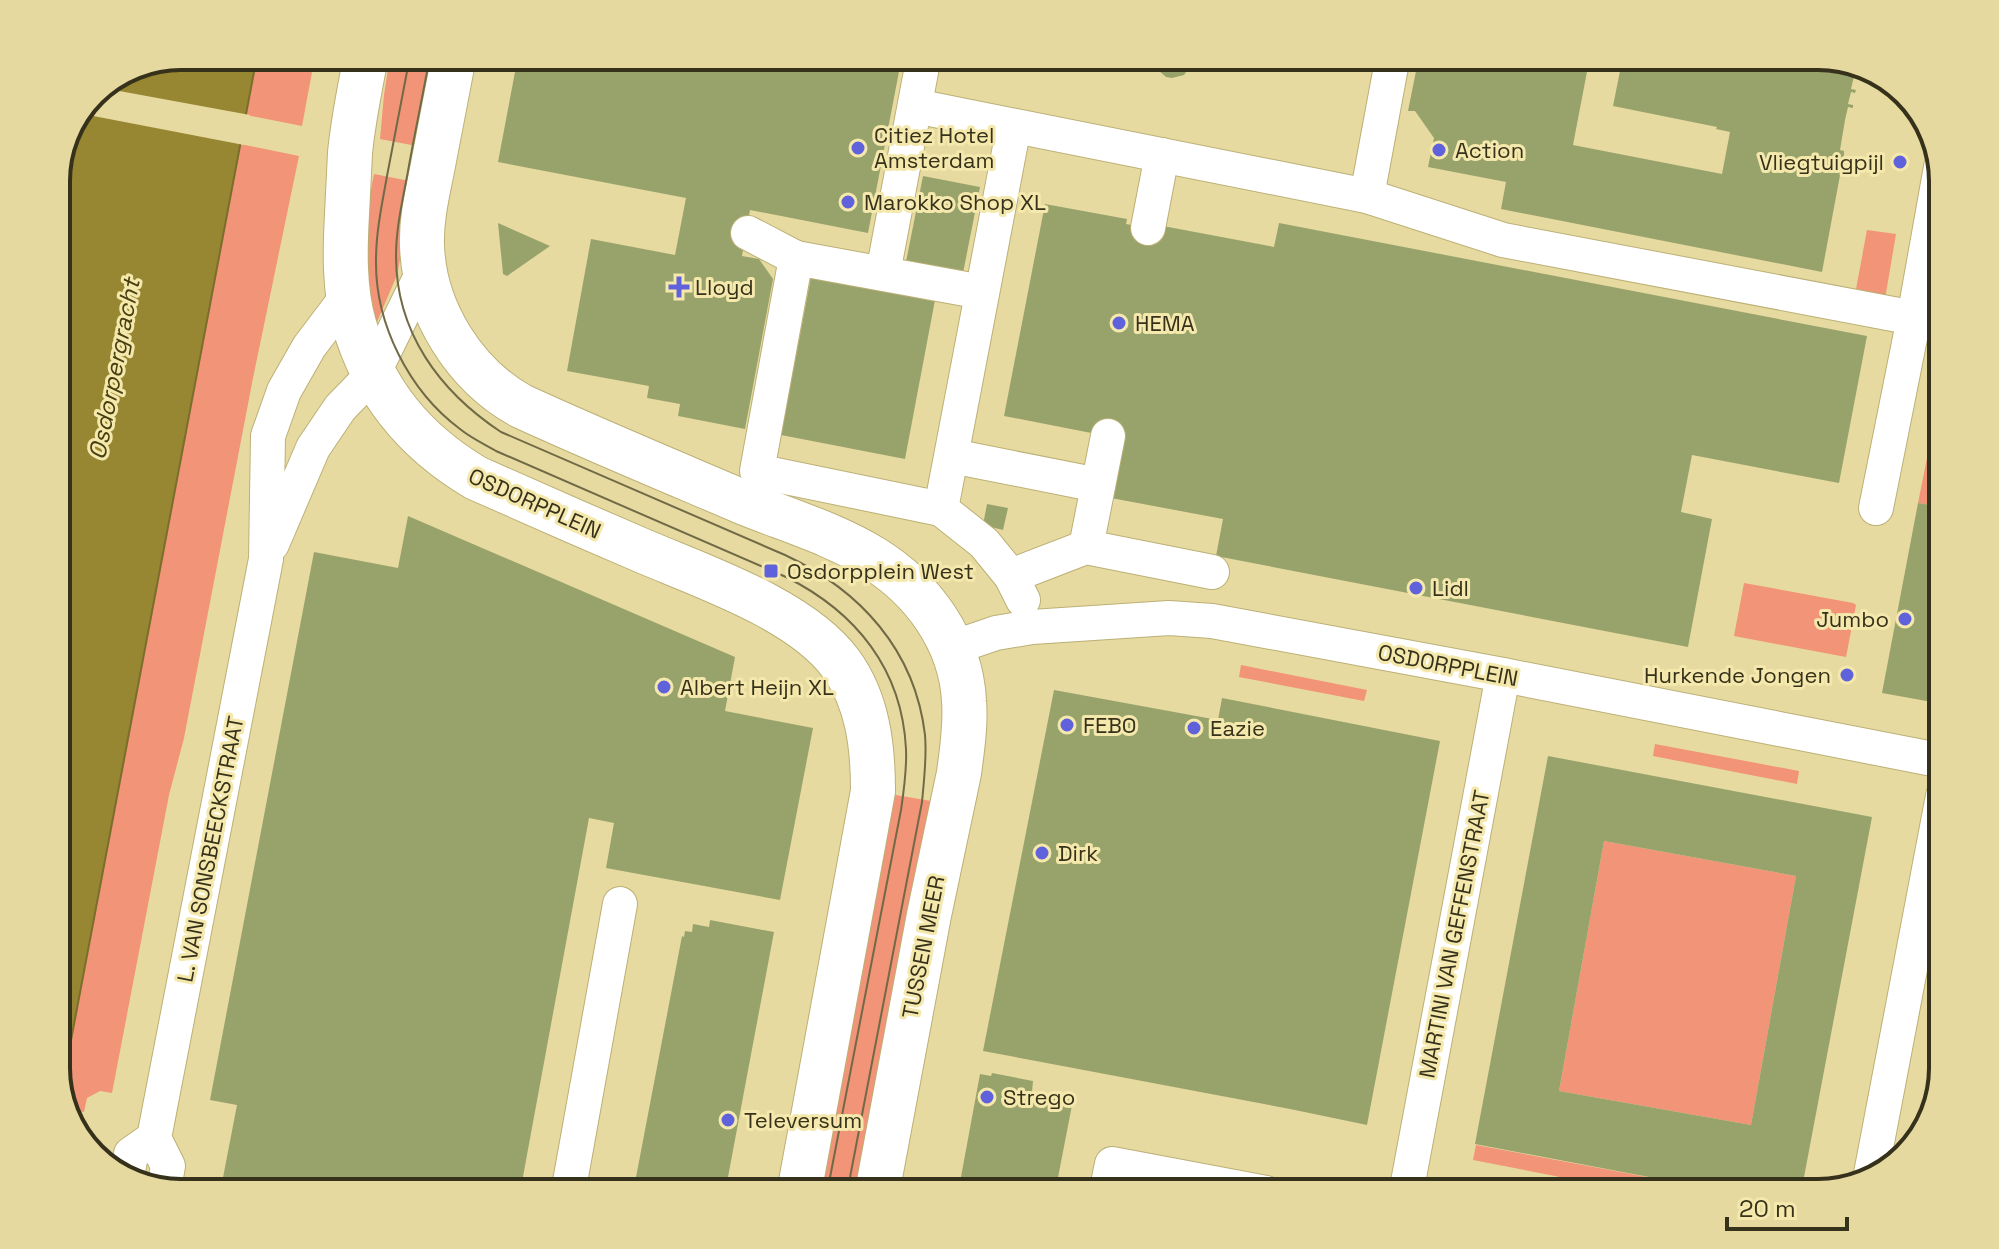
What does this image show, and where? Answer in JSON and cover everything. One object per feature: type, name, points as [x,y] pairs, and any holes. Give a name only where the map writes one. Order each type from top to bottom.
[{"type":"street","name":"OSDORPPLEIN","points":[[364,70],[351,150],[345,258],[353,323],[373,374],[386,397],[440,454],[476,478],[786,616],[827,648],[856,688],[873,758],[873,791],[802,1179]]},
{"type":"street","points":[[451,70],[424,214],[422,245],[424,270],[433,299],[462,355],[502,395],[555,421],[871,557],[915,590],[936,617],[952,648]]},
{"type":"street","points":[[883,273],[921,70]]},
{"type":"street","points":[[1367,196],[1390,70]]},
{"type":"street","points":[[915,106],[1367,196],[1503,240],[1914,318]]},
{"type":"street","points":[[941,509],[1014,126]]},
{"type":"street","points":[[1148,228],[1162,155]]},
{"type":"street","points":[[748,233],[796,258],[982,292]]},
{"type":"street","points":[[1876,508],[1929,234]]},
{"type":"street","points":[[796,258],[757,471],[941,509],[984,543],[1017,588],[1086,547],[1212,572]]},
{"type":"street","name":"L. VAN SONSBEECKSTRAAT","points":[[266,559],[313,448],[340,408],[373,374],[424,270]]},
{"type":"street","name":"L. VAN SONSBEECKSTRAAT","points":[[166,1178],[168,1166],[154,1138],[266,559],[268,436],[284,391],[309,347],[349,294]]},
{"type":"street","points":[[1086,547],[1108,436]]},
{"type":"street","points":[[952,456],[1098,485]]},
{"type":"street","name":"OSDORPPLEIN","points":[[952,648],[996,633],[1032,627],[1169,618],[1235,625],[1929,758]]},
{"type":"street","name":"TUSSEN MEER","points":[[880,1179],[959,773],[964,701],[952,648]]},
{"type":"street","name":"MARTINI VAN GEFFENSTRAAT","points":[[1409,1179],[1503,675]]},
{"type":"street","points":[[1873,1165],[1929,869]]},
{"type":"street","points":[[571,1179],[620,904]]},
{"type":"street","points":[[129,1166],[131,1154],[154,1138]]},
{"type":"street","points":[[1109,1179],[1112,1164],[1192,1179]]},
{"type":"shaded area","points":[[254,70],[312,70],[302,126],[246,115]]},
{"type":"shaded area","points":[[388,70],[437,70],[422,147],[380,139]]},
{"type":"shaded area","points":[[240,144],[299,156],[184,738],[169,795],[112,1093],[100,1091],[87,1098],[84,1112],[78,1111],[74,1097],[70,1045]]},
{"type":"shaded area","points":[[374,174],[415,182],[397,275],[374,323],[360,244]]},
{"type":"shaded area","points":[[1867,230],[1896,234],[1884,305],[1854,300]]},
{"type":"shaded area","points":[[1929,448],[1929,505],[1918,503]]},
{"type":"shaded area","points":[[1744,583],[1856,605],[1846,657],[1734,636]]},
{"type":"shaded area","points":[[1241,665],[1367,690],[1364,701],[1239,677]]},
{"type":"shaded area","points":[[1655,744],[1799,771],[1797,784],[1653,756]]},
{"type":"shaded area","points":[[884,793],[943,803],[867,1179],[814,1179]]},
{"type":"shaded area","points":[[1604,841],[1796,876],[1751,1125],[1559,1091]]},
{"type":"shaded area","points":[[1476,1145],[1658,1179],[1570,1179],[1473,1160]]},
{"type":"water","name":"Osdorpergracht","points":[[181,70],[254,70],[70,1045],[70,174],[74,152],[81,132],[93,113],[119,89],[138,78]]},
{"type":"pier","points":[[117,91],[250,115],[244,145],[91,116]]},
{"type":"building","points":[[515,70],[899,70],[868,233],[750,210],[742,256],[759,259],[773,279],[745,429],[678,416],[680,404],[647,398],[649,386],[567,371],[591,239],[675,255],[686,198],[498,162]]},
{"type":"building","points":[[1158,70],[1188,70],[1184,75],[1166,77]]},
{"type":"building","points":[[1416,70],[1587,70],[1573,145],[1722,174],[1730,132],[1613,106],[1620,70],[1833,71],[1854,76],[1851,89],[1856,90],[1855,93],[1851,92],[1848,104],[1853,108],[1848,107],[1845,120],[1840,150],[1844,154],[1822,272],[1501,209],[1506,182],[1428,167],[1434,138],[1415,111],[1408,111]]},
{"type":"building","points":[[923,176],[980,187],[963,273],[906,262]]},
{"type":"building","points":[[1045,204],[1127,219],[1126,224],[1163,231],[1163,226],[1274,247],[1279,223],[1867,336],[1839,483],[1692,455],[1681,512],[1712,519],[1688,647],[1216,556],[1223,519],[1111,498],[1122,439],[1004,416]]},
{"type":"building","points":[[498,223],[550,246],[507,276],[503,274]]},
{"type":"building","points":[[811,277],[935,300],[905,459],[781,435]]},
{"type":"building","points":[[1918,503],[1929,505],[1929,701],[1882,693]]},
{"type":"building","points":[[987,504],[1008,508],[1003,530],[983,525]]},
{"type":"building","points":[[408,516],[735,657],[725,711],[813,728],[780,900],[606,868],[614,823],[589,818],[523,1179],[223,1179],[237,1105],[210,1100],[314,552],[398,568]]},
{"type":"building","points":[[1054,690],[1218,720],[1222,698],[1440,741],[1367,1125],[983,1051]]},
{"type":"building","points":[[1548,756],[1872,817],[1804,1179],[1659,1179],[1475,1144]],"holes":[[[1604,841],[1796,876],[1751,1125],[1559,1091]]]},
{"type":"building","points":[[710,920],[774,932],[728,1179],[636,1179],[682,936],[685,931],[692,932],[693,924],[709,927]]},
{"type":"building","points":[[992,1073],[1033,1081],[1032,1092],[1073,1100],[1058,1179],[961,1179],[980,1074],[991,1076]]},
{"type":"tram line","points":[[407,70],[381,208],[377,284],[398,354],[425,396],[460,429],[496,451],[786,577],[811,591],[834,607],[871,646],[895,693],[903,720],[906,749],[901,810],[830,1179]]},
{"type":"tram line","points":[[427,70],[400,213],[396,256],[404,310],[425,357],[441,378],[458,398],[501,432],[812,569],[860,605],[896,650],[909,676],[925,735],[922,802],[850,1179]]},
{"type":"place","name":"Citiez Hotel Amsterdam","points":[[858,148]]},
{"type":"place","name":"Action","points":[[1439,150]]},
{"type":"place","name":"Vliegtuigpijl","points":[[1900,162]]},
{"type":"place","name":"Marokko Shop XL","points":[[848,202]]},
{"type":"place","name":"Lloyd","points":[[679,287]]},
{"type":"place","name":"HEMA","points":[[1119,323]]},
{"type":"place","name":"Osdorpplein West","points":[[771,571]]},
{"type":"place","name":"Lidl","points":[[1416,588]]},
{"type":"place","name":"Jumbo","points":[[1905,619]]},
{"type":"place","name":"Hurkende Jongen","points":[[1847,675]]},
{"type":"place","name":"Albert Heijn XL","points":[[664,687]]},
{"type":"place","name":"FEBO","points":[[1067,725]]},
{"type":"place","name":"Eazie","points":[[1194,728]]},
{"type":"place","name":"Dirk","points":[[1042,853]]},
{"type":"place","name":"Strego","points":[[987,1097]]},
{"type":"place","name":"Televersum","points":[[728,1120]]}]
